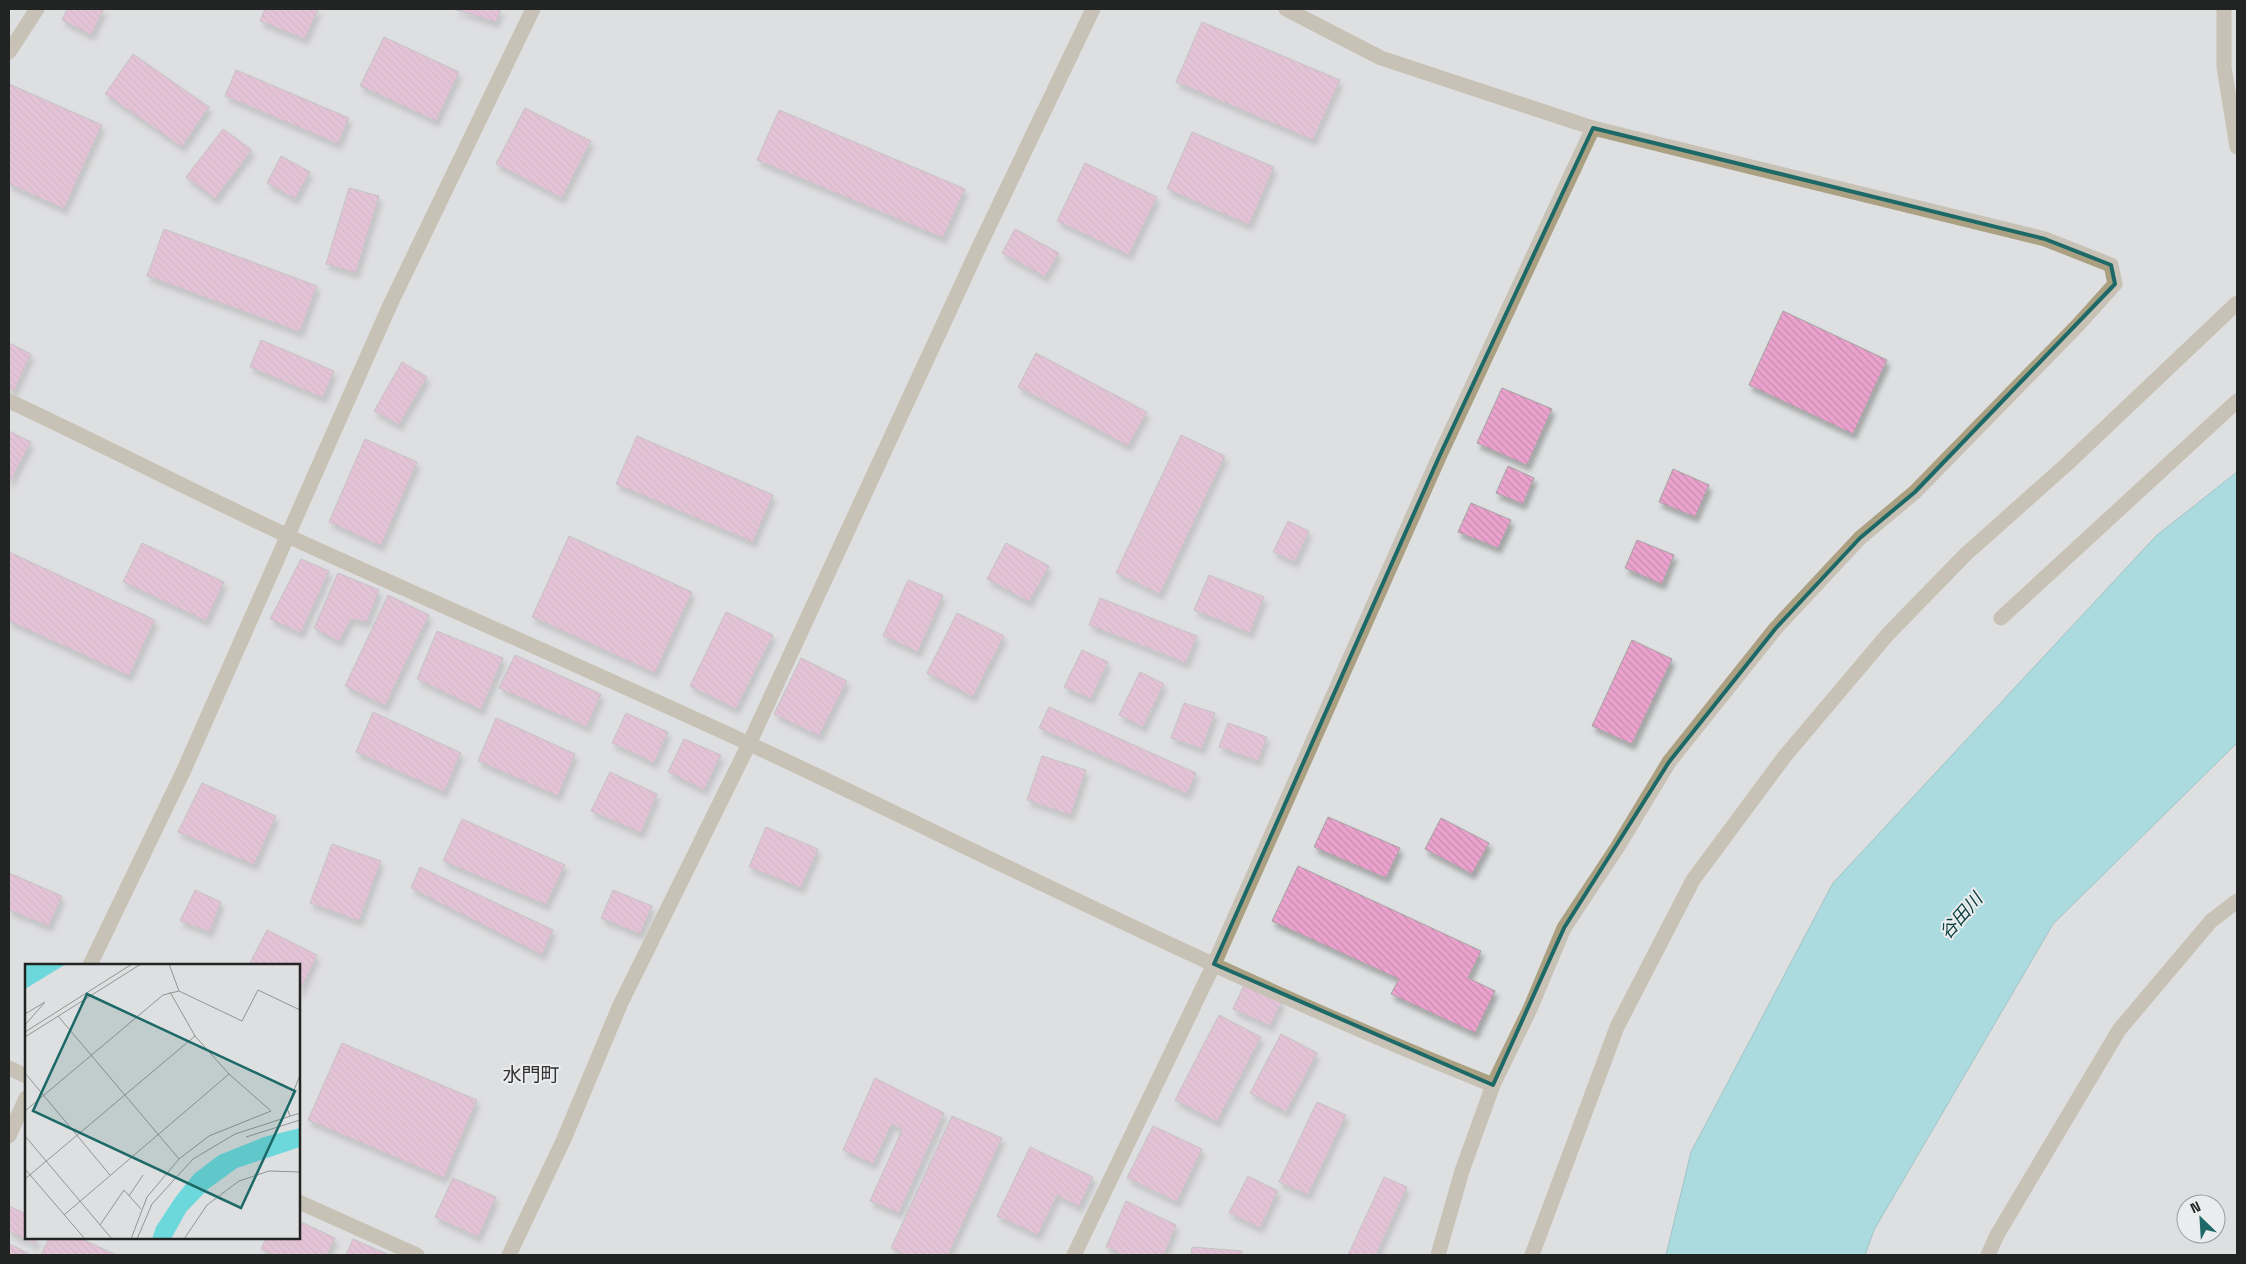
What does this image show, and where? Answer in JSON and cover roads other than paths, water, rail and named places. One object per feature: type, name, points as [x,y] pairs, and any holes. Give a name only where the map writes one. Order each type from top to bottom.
[{"type":"street","points":[[9,52],[37,9]]},
{"type":"street","points":[[90,964],[183,772],[390,305],[533,9]]},
{"type":"street","points":[[509,1255],[564,1139],[620,1005],[749,744],[978,249],[1093,9]]},
{"type":"street","points":[[1286,9],[1381,58],[1593,128],[2045,239],[2111,265],[2115,284],[2079,324],[1915,492],[1860,538],[1789,614],[1669,762],[1617,848],[1564,928],[1530,1009],[1493,1085],[1462,1170],[1438,1255]]},
{"type":"street","points":[[2224,9],[2224,67],[2237,147]]},
{"type":"street","points":[[1074,1255],[1214,964],[1439,458],[1593,128]]},
{"type":"street","points":[[1532,1255],[1616,1027],[1693,880],[1785,756],[1888,634],[1966,554],[2067,464],[2237,303]]},
{"type":"street","points":[[9,401],[288,536],[542,648],[1214,964],[1425,1058],[1493,1085]]},
{"type":"street","points":[[2001,618],[2237,401]]},
{"type":"street","points":[[1988,1255],[1997,1235],[2119,1030],[2211,920],[2237,900]]},
{"type":"street","points":[[9,1068],[25,1076]]},
{"type":"street","points":[[9,1136],[25,1100]]},
{"type":"street","points":[[300,1202],[417,1255]]},
{"type":"water","name":"谷田川","points":[[2237,472],[2237,743],[2053,924],[1874,1230],[1865,1255],[1666,1255],[1691,1152],[1833,883],[2156,536]]},
{"type":"district","name":"水門町","points":[[531,1074]]}]
